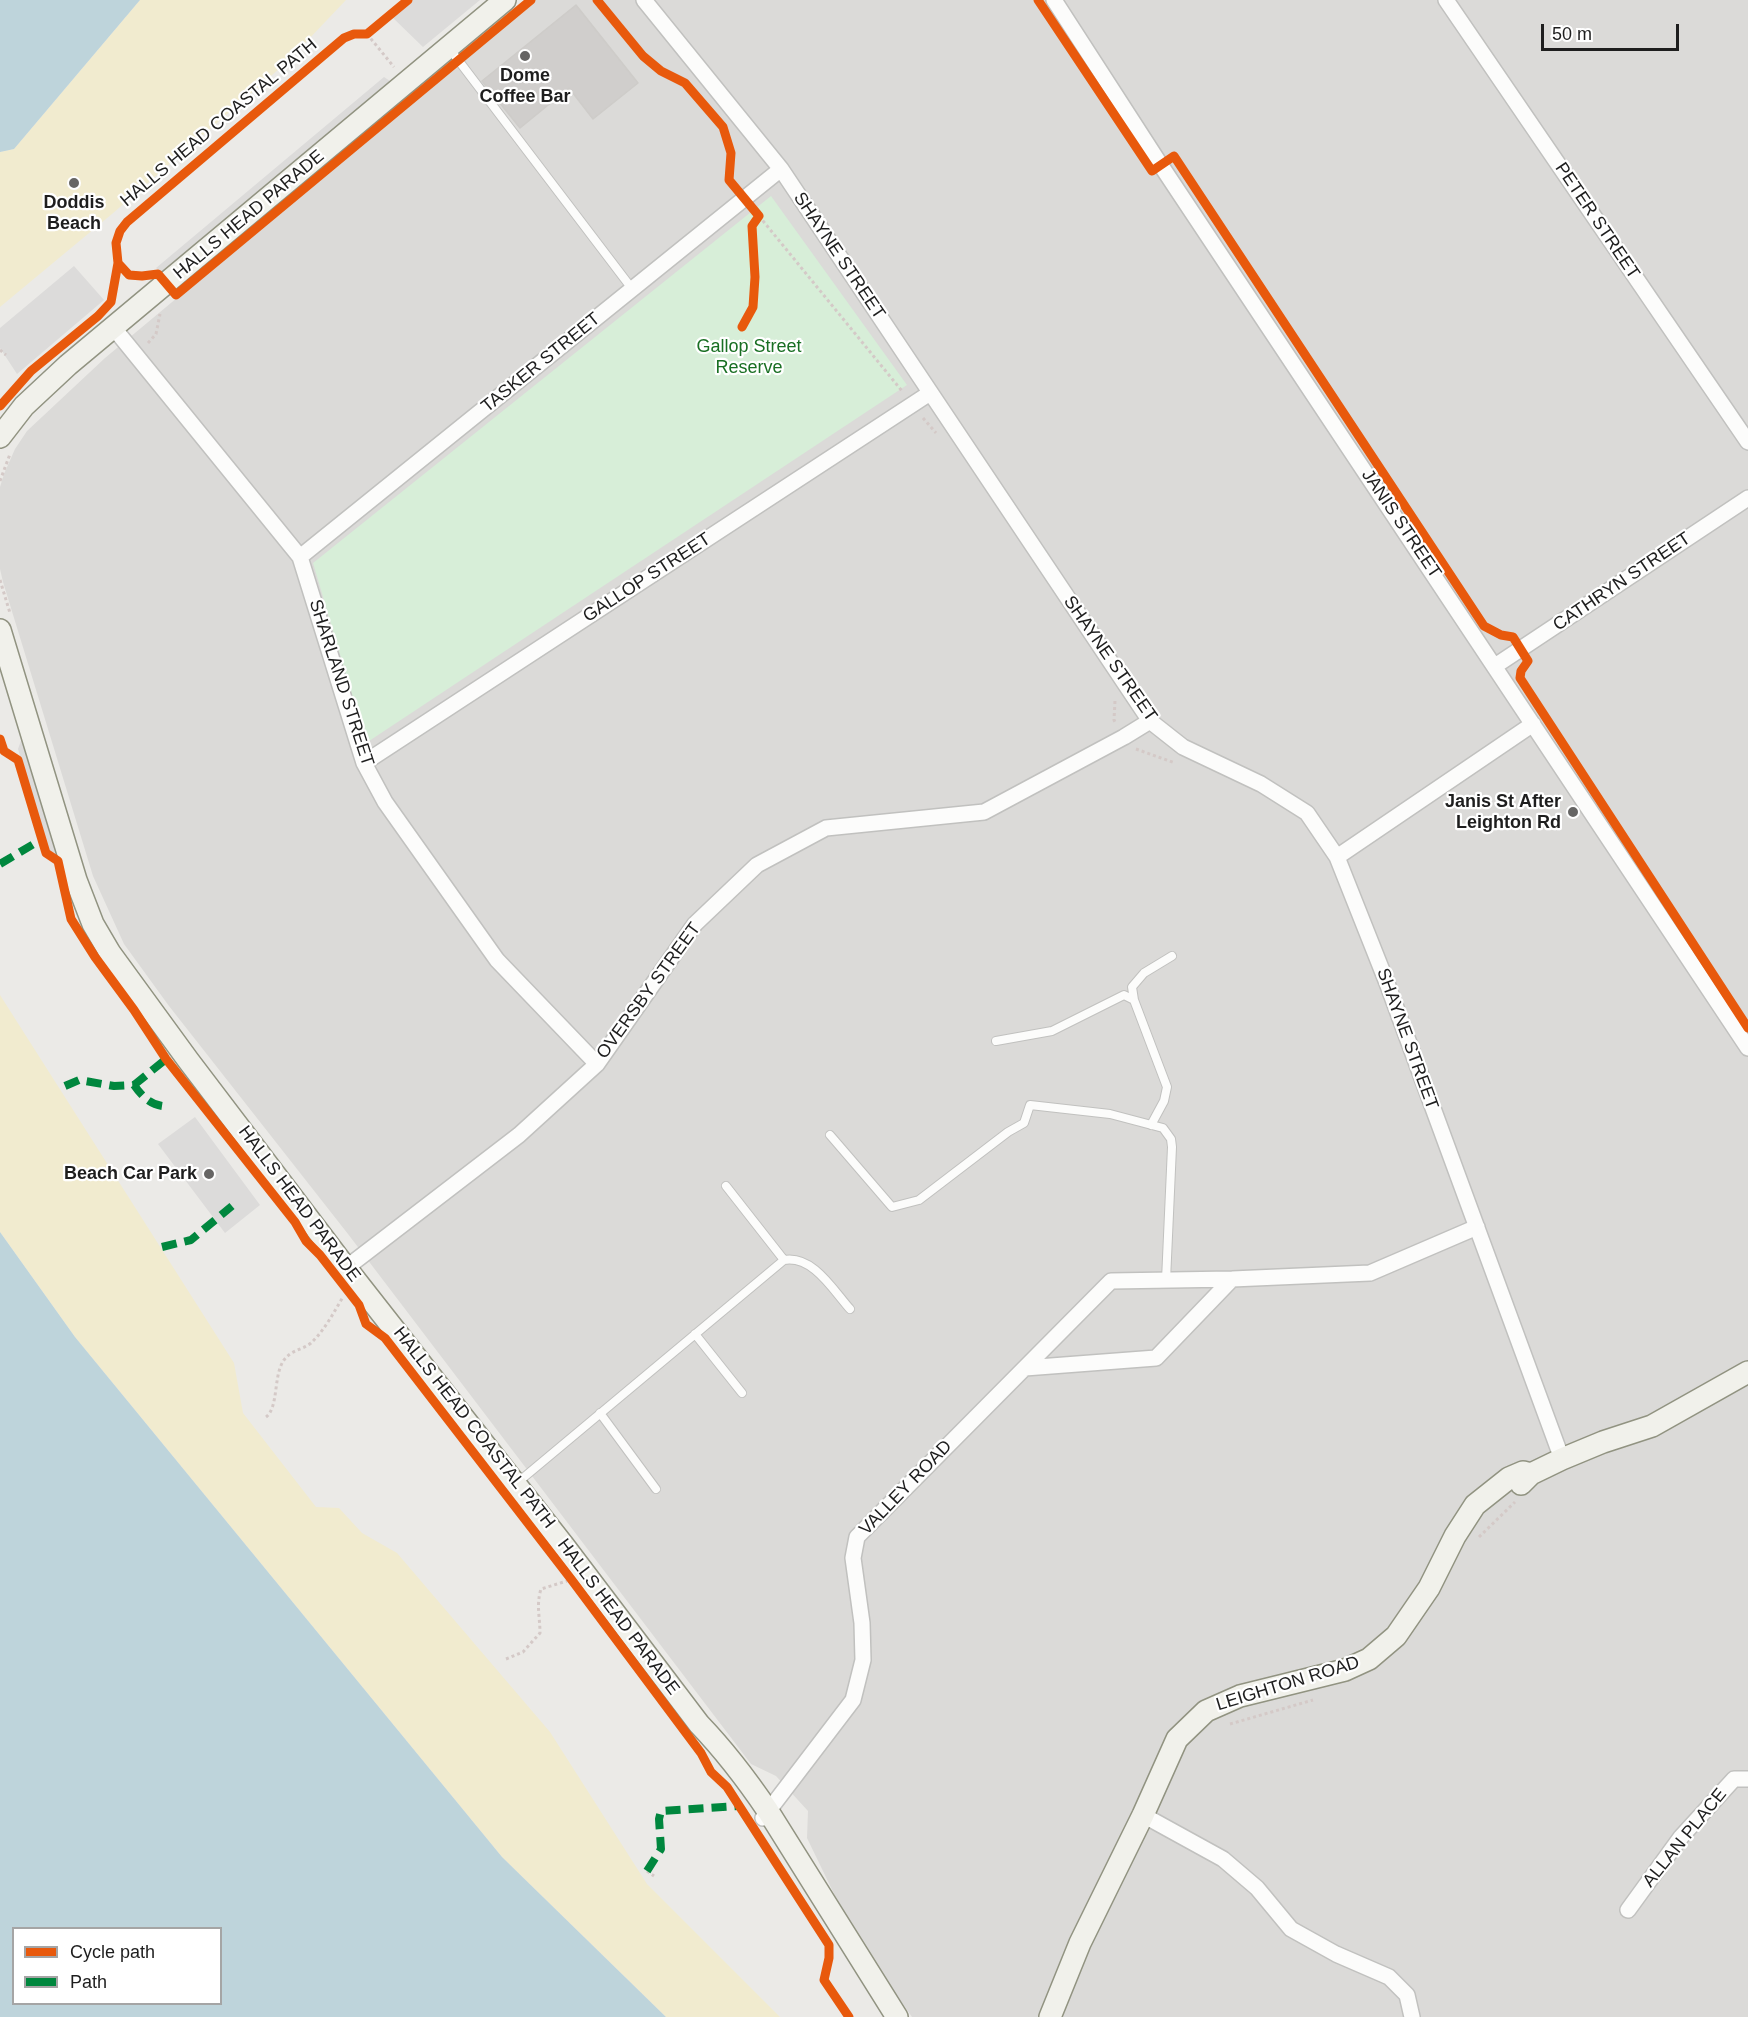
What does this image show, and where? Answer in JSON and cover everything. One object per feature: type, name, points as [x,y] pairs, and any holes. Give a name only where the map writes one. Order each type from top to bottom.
[{"type":"street","name":"HALLS HEAD PARADE","points":[[0,437],[24,406],[68,365],[505,0]]},
{"type":"street","name":"SHAYNE STREET","points":[[644,0],[781,169],[1150,721],[1184,747],[1261,784],[1307,813],[1337,856],[1387,983],[1562,1459]]},
{"type":"street","name":"JANIS STREET","points":[[1054,0],[1160,164],[1748,1048]]},
{"type":"street","name":"PETER STREET","points":[[1446,0],[1748,442]]},
{"type":"street","name":"TASKER STREET","points":[[300,557],[781,169]]},
{"type":"street","name":"SHARLAND STREET","points":[[113,327],[300,557],[364,763],[385,802],[497,960],[597,1064]]},
{"type":"street","name":"GALLOP STREET","points":[[364,763],[930,393]]},
{"type":"street","name":"CATHRYN STREET","points":[[1495,666],[1748,498]]},
{"type":"street","name":"HALLS HEAD PARADE","points":[[5,622],[58,824],[93,924],[110,953],[346,1268],[516,1484],[699,1724],[722,1747],[897,2017]]},
{"type":"street","name":"OVERSBY STREET","points":[[346,1268],[519,1135],[597,1064],[695,924],[757,865],[826,828],[984,812],[1150,721]]},
{"type":"street","points":[[1337,856],[1533,724]]},
{"type":"street","name":"VALLEY ROAD","points":[[765,1815],[853,1700],[864,1660],[862,1623],[853,1558],[857,1537],[1111,1281],[1370,1273],[1477,1227]]},
{"type":"street","points":[[1025,1368],[1156,1358],[1232,1279]]},
{"type":"street","name":"LEIGHTON ROAD","points":[[1051,2015],[1080,1943],[1143,1815],[1162,1769],[1200,1727],[1212,1720],[1358,1676],[1405,1642],[1442,1589],[1485,1510],[1497,1498],[1518,1488],[1531,1474],[1603,1442],[1652,1426],[1748,1372]]},
{"type":"street","name":"ALLAN PLACE","points":[[1628,1910],[1681,1837],[1734,1779],[1748,1779]]},
{"type":"street","name":"HALLS HEAD PARADE","points":[[765,1815],[882,2017]]},
{"type":"street","points":[[1143,1815],[1223,1859],[1257,1888],[1292,1929],[1336,1954],[1389,1977],[1407,1995],[1412,2017]]},
{"type":"lane","points":[[448,47],[633,290]]},
{"type":"lane","points":[[1151,1125],[1164,1101],[1167,1087],[1134,1000],[1132,987],[1144,973],[1172,956]]},
{"type":"lane","points":[[996,1041],[1052,1031],[1124,995],[1134,1000]]},
{"type":"lane","points":[[830,1135],[892,1207],[919,1200],[1008,1132],[1024,1123],[1030,1105],[1110,1114],[1162,1128],[1171,1139],[1172,1147],[1166,1280]]},
{"type":"lane","points":[[726,1186],[784,1260]]},
{"type":"lane","points":[[516,1484],[784,1260],[795,1258],[811,1266],[850,1310]]},
{"type":"lane","points":[[695,1334],[742,1393]]},
{"type":"lane","points":[[600,1413],[656,1489]]},
{"type":"path","points":[[354,34],[367,34],[375,27]]},
{"type":"path","points":[[367,34],[406,83]]},
{"type":"path","points":[[744,199],[911,405],[934,432],[941,436]]},
{"type":"path","points":[[752,226],[759,216]]},
{"type":"path","points":[[137,355],[156,334],[162,307]]},
{"type":"path","points":[[0,350],[6,355]]},
{"type":"path","points":[[0,580],[5,622]]},
{"type":"path","points":[[1116,694],[1114,720],[1131,747],[1181,765]]},
{"type":"path","points":[[266,1417],[272,1409],[275,1386],[284,1360],[293,1352],[310,1344],[350,1294]]},
{"type":"path","points":[[1479,1537],[1519,1498]]},
{"type":"path","points":[[564,1570],[578,1589]]},
{"type":"path","points":[[506,1659],[523,1652],[540,1633],[537,1602],[541,1589],[571,1580]]},
{"type":"path","points":[[1222,1726],[1321,1698]]},
{"type":"path","points":[[647,1871],[654,1876]]},
{"type":"shaded area","points":[[412,0],[480,0],[423,47],[392,17]]},
{"type":"shaded area","points":[[534,0],[1748,0],[1748,2017],[912,2017],[853,1933],[807,1838],[808,1811],[776,1776],[751,1764],[348,1234],[169,1006],[124,944],[93,876],[3,582],[0,569],[0,487],[4,474],[15,449],[27,431],[105,358]]},
{"type":"shaded area","points":[[384,77],[390,81],[161,272],[156,268]]},
{"type":"shaded area","points":[[74,266],[104,300],[17,374],[0,348],[0,328]]},
{"type":"shaded area","points":[[22,738],[57,857],[49,852],[18,749]]},
{"type":"shaded area","name":"Beach Car Park","points":[[195,1117],[260,1205],[225,1233],[158,1144]]},
{"type":"sand","name":"Doddis Beach","points":[[140,0],[346,0],[287,62],[112,214],[0,307],[0,152],[14,149]]},
{"type":"sand","points":[[0,995],[234,1363],[243,1413],[316,1507],[339,1508],[362,1533],[397,1553],[550,1732],[647,1884],[780,2017],[666,2017],[502,1857],[75,1337],[0,1232]]},
{"type":"green space","name":"Gallop Street Reserve","points":[[771,196],[907,385],[366,743],[313,563]]},
{"type":"water","points":[[0,0],[140,0],[14,149],[0,152]]},
{"type":"water","points":[[0,1232],[75,1337],[502,1857],[666,2017],[0,2017]]},
{"type":"building","points":[[576,5],[638,83],[593,119],[569,88],[520,128],[482,81]]},
{"type":"marked path","points":[[0,864],[42,839]]},
{"type":"marked path","points":[[134,1085],[166,1059]]},
{"type":"marked path","points":[[65,1086],[79,1080],[114,1086],[134,1085],[146,1098],[162,1106]]},
{"type":"marked path","points":[[162,1247],[191,1240],[232,1206]]},
{"type":"marked path","points":[[647,1871],[661,1849],[659,1819],[661,1811],[739,1806]]},
{"type":"cycle path","name":"HALLS HEAD COASTAL PATH","points":[[0,406],[31,371],[98,316],[111,302],[118,263],[116,243],[120,231],[127,222],[344,38],[354,34],[367,34],[408,0]]},
{"type":"cycle path","points":[[118,263],[129,275],[158,274],[176,295],[531,0]]},
{"type":"cycle path","points":[[597,0],[643,56],[661,71],[685,83],[723,127],[731,153],[729,180],[759,216],[752,226],[755,277],[753,307],[742,327]]},
{"type":"cycle path","points":[[1038,0],[1152,171],[1174,156],[1484,626],[1501,635],[1513,637],[1528,661],[1521,671],[1520,678],[1748,1028]]},
{"type":"cycle path","name":"HALLS HEAD COASTAL PATH","points":[[0,739],[4,751],[18,760],[46,853],[58,861],[71,919],[95,957],[166,1059],[295,1222],[306,1241],[320,1255],[359,1305],[366,1324],[385,1338],[571,1579],[701,1753],[711,1772],[727,1787],[829,1945],[829,1958],[824,1980],[849,2017]]},
{"type":"place","name":"Dome Coffee Bar","points":[[525,56]]},
{"type":"place","name":"Doddis Beach","points":[[74,183]]},
{"type":"place","name":"Janis St After Leighton Rd","points":[[1573,812]]},
{"type":"place","name":"Beach Car Park","points":[[209,1174]]}]
